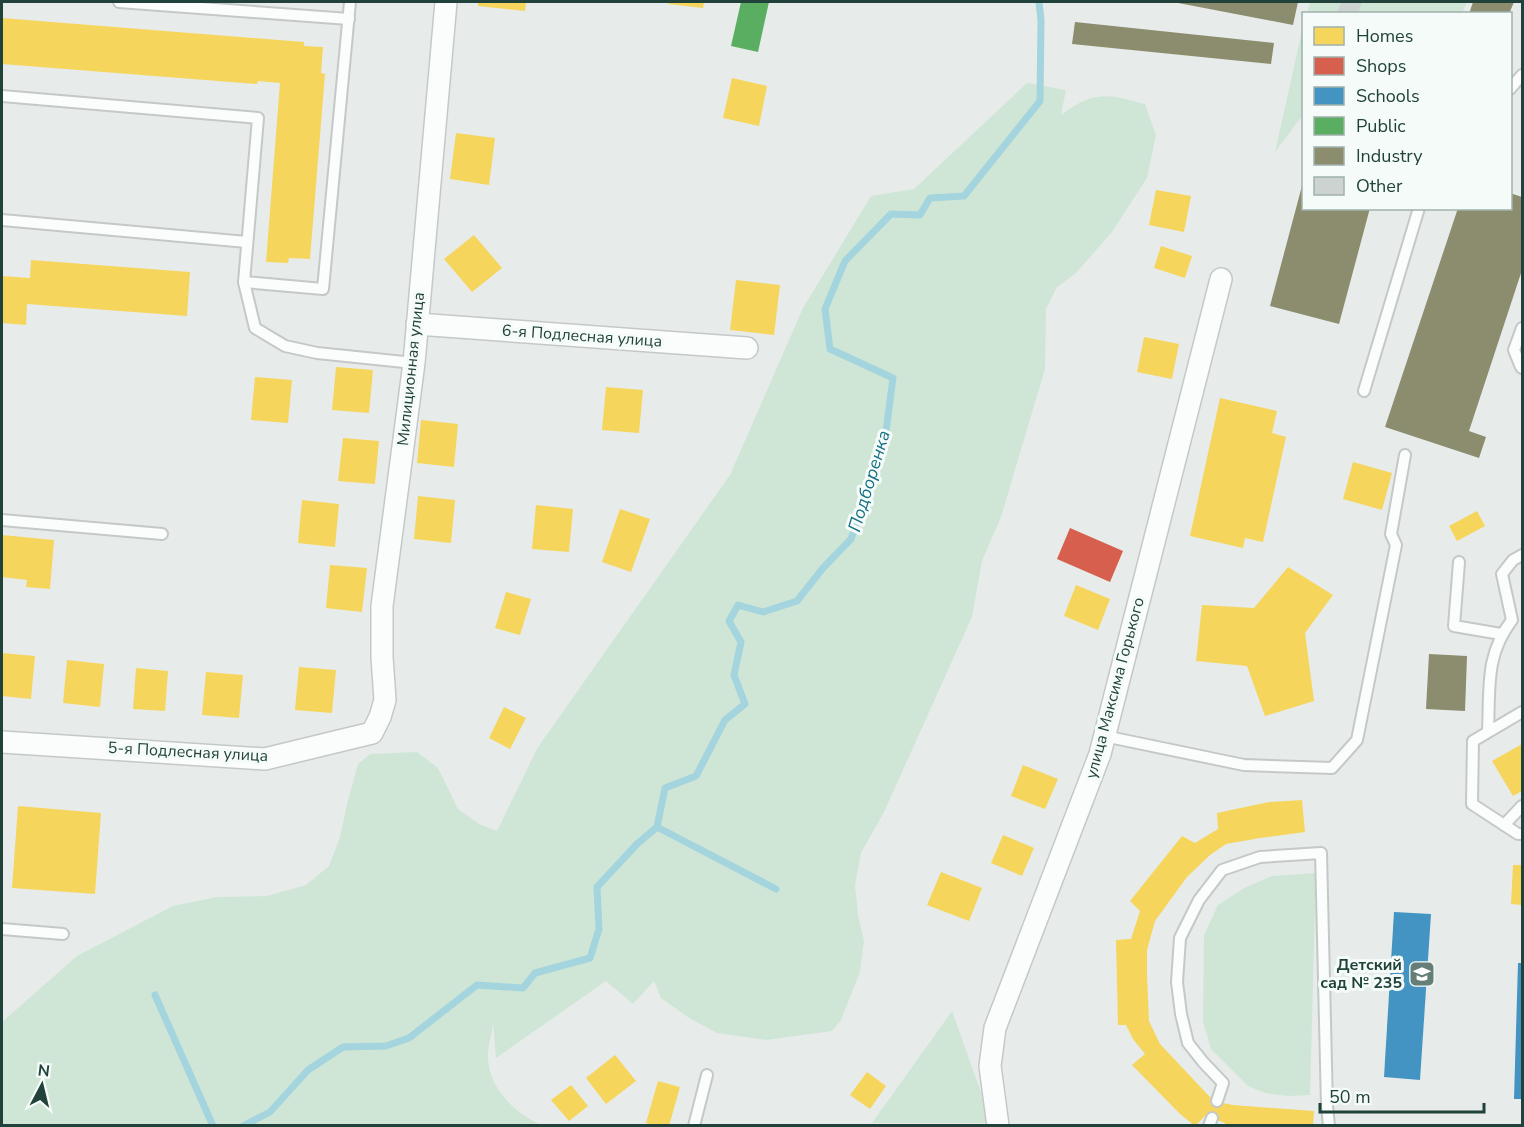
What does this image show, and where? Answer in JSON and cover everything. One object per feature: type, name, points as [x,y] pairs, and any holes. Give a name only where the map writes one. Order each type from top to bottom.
[{"type":"street","name":"Милиционная улица","points":[[372,733],[385,700],[382,606],[414,363],[446,2]]},
{"type":"street","name":"улица Максима Горького","points":[[998,1125],[990,1066],[995,1028],[1100,754],[1221,279]]},
{"type":"street","name":"6-я Подлесная улица","points":[[417,324],[747,348]]},
{"type":"street","name":"5-я Подлесная улица","points":[[2,742],[265,759],[372,733]]},
{"type":"lane","points":[[119,2],[349,19]]},
{"type":"lane","points":[[244,282],[323,289],[351,2]]},
{"type":"lane","points":[[1512,87],[1522,75]]},
{"type":"lane","points":[[2,96],[258,118],[244,282],[255,328],[285,345],[317,353],[414,363]]},
{"type":"lane","points":[[1364,391],[1418,210]]},
{"type":"lane","points":[[2,220],[248,242]]},
{"type":"lane","points":[[1522,328],[1514,350],[1522,368]]},
{"type":"lane","points":[[1104,736],[1244,765],[1332,768],[1357,740],[1396,545],[1391,534],[1405,455]]},
{"type":"lane","points":[[2,520],[162,534]]},
{"type":"lane","points":[[1488,731],[1491,662],[1501,634],[1512,620],[1502,574],[1513,560],[1522,555]]},
{"type":"lane","points":[[1459,562],[1454,626],[1501,634]]},
{"type":"lane","points":[[1522,712],[1473,741],[1472,804],[1503,825],[1522,834]]},
{"type":"lane","points":[[1503,825],[1522,806]]},
{"type":"lane","points":[[1217,1101],[1223,1083],[1188,1042],[1181,1014],[1177,982],[1180,938],[1199,900],[1222,870],[1260,857],[1321,853],[1329,1125]]},
{"type":"lane","points":[[2,929],[63,934]]},
{"type":"lane","points":[[694,1125],[707,1075]]},
{"type":"green space","points":[[1310,2],[1467,2],[1462,12],[1308,12]]},
{"type":"green space","points":[[1302,31],[1302,116],[1275,152]]},
{"type":"green space","points":[[1027,83],[1066,90],[1061,115],[1083,101],[1102,96],[1145,104],[1156,135],[1147,178],[1112,232],[1075,274],[1057,287],[1046,309],[1045,369],[1001,517],[982,561],[972,617],[884,812],[861,853],[855,885],[864,941],[860,972],[841,1020],[832,1031],[766,1040],[717,1033],[689,1018],[661,998],[654,981],[633,1004],[606,981],[496,1058],[493,1023],[488,1056],[492,1078],[504,1098],[512,1106],[541,1125],[2,1125],[2,1022],[77,956],[173,906],[217,897],[267,896],[306,885],[329,866],[340,837],[358,764],[370,754],[417,752],[438,768],[458,809],[479,824],[497,831],[538,747],[730,475],[803,308],[871,196],[914,189]]},
{"type":"green space","points":[[1316,873],[1310,1095],[1288,1096],[1265,1093],[1248,1086],[1211,1049],[1203,1022],[1204,935],[1218,905],[1244,888],[1272,876]]},
{"type":"green space","points":[[952,1011],[992,1123],[872,1123]]},
{"type":"building: Homes","points":[[478,2],[526,2],[525,11],[478,6]]},
{"type":"building: Homes","points":[[669,2],[704,2],[703,8],[668,4]]},
{"type":"building: Homes","points":[[2,18],[304,42],[304,46],[323,47],[321,73],[325,74],[310,259],[289,258],[288,263],[266,262],[280,83],[258,81],[257,84],[2,64]]},
{"type":"building: Homes","points":[[732,78],[767,86],[759,126],[723,118]]},
{"type":"building: Homes","points":[[456,133],[495,138],[489,185],[450,179]]},
{"type":"building: Homes","points":[[1156,190],[1191,196],[1184,232],[1149,225]]},
{"type":"building: Homes","points":[[474,235],[502,268],[472,292],[444,259]]},
{"type":"building: Homes","points":[[1161,246],[1192,256],[1185,278],[1154,268]]},
{"type":"building: Homes","points":[[31,260],[190,272],[187,316],[27,304],[26,325],[2,323],[2,276],[30,278]]},
{"type":"building: Homes","points":[[736,280],[780,285],[774,335],[730,330]]},
{"type":"building: Homes","points":[[1144,337],[1179,344],[1172,379],[1137,372]]},
{"type":"building: Homes","points":[[336,367],[373,370],[369,413],[332,410]]},
{"type":"building: Homes","points":[[255,377],[292,380],[288,423],[251,420]]},
{"type":"building: Homes","points":[[606,387],[643,390],[639,433],[602,430]]},
{"type":"building: Homes","points":[[1220,398],[1277,411],[1272,433],[1286,437],[1263,542],[1245,538],[1243,548],[1190,536]]},
{"type":"building: Homes","points":[[421,420],[458,424],[454,467],[417,463]]},
{"type":"building: Homes","points":[[343,438],[379,441],[375,484],[338,481]]},
{"type":"building: Homes","points":[[1353,462],[1392,473],[1382,510],[1343,499]]},
{"type":"building: Homes","points":[[418,496],[455,500],[451,543],[414,539]]},
{"type":"building: Homes","points":[[302,500],[339,504],[335,547],[298,543]]},
{"type":"building: Homes","points":[[536,505],[573,509],[569,552],[532,549]]},
{"type":"building: Homes","points":[[620,509],[650,519],[631,572],[602,562]]},
{"type":"building: Homes","points":[[1477,511],[1485,526],[1457,541],[1449,526]]},
{"type":"building: Homes","points":[[2,535],[54,540],[50,589],[26,587],[27,580],[2,577]]},
{"type":"building: Homes","points":[[330,565],[367,568],[362,612],[326,608]]},
{"type":"building: Homes","points":[[1288,567],[1333,595],[1305,633],[1314,701],[1265,716],[1247,666],[1196,661],[1202,605],[1254,608]]},
{"type":"building: Homes","points":[[1076,585],[1110,599],[1098,630],[1064,616]]},
{"type":"building: Homes","points":[[506,592],[531,599],[520,635],[495,628]]},
{"type":"building: Homes","points":[[2,653],[35,656],[31,699],[2,696]]},
{"type":"building: Homes","points":[[67,660],[104,664],[100,707],[63,703]]},
{"type":"building: Homes","points":[[299,667],[336,670],[332,713],[295,710]]},
{"type":"building: Homes","points":[[136,668],[168,671],[165,711],[133,709]]},
{"type":"building: Homes","points":[[206,672],[243,675],[239,718],[202,715]]},
{"type":"building: Homes","points":[[504,707],[526,718],[510,749],[489,738]]},
{"type":"building: Homes","points":[[1522,744],[1522,791],[1513,796],[1492,761]]},
{"type":"building: Homes","points":[[1023,765],[1058,779],[1045,809],[1011,796]]},
{"type":"building: Homes","points":[[1302,800],[1305,832],[1226,844],[1210,855],[1187,877],[1155,921],[1147,950],[1147,975],[1149,1021],[1160,1044],[1209,1096],[1218,1102],[1233,1105],[1314,1111],[1313,1126],[1226,1126],[1225,1123],[1205,1116],[1195,1126],[1180,1114],[1132,1065],[1145,1054],[1133,1039],[1126,1025],[1118,1025],[1116,940],[1131,939],[1140,911],[1130,901],[1182,836],[1195,843],[1218,829],[1217,813],[1269,802]]},
{"type":"building: Homes","points":[[18,806],[101,813],[95,894],[12,888]]},
{"type":"building: Homes","points":[[1003,835],[1034,848],[1022,876],[991,863]]},
{"type":"building: Homes","points":[[1513,865],[1522,865],[1522,905],[1511,904]]},
{"type":"building: Homes","points":[[941,872],[982,888],[969,921],[927,905]]},
{"type":"building: Homes","points":[[615,1055],[636,1081],[606,1104],[586,1078]]},
{"type":"building: Homes","points":[[867,1072],[886,1086],[870,1109],[850,1095]]},
{"type":"building: Homes","points":[[658,1081],[680,1087],[669,1126],[655,1126],[646,1123]]},
{"type":"building: Homes","points":[[571,1085],[588,1106],[569,1121],[551,1100]]},
{"type":"building: Shops","points":[[1070,528],[1123,551],[1110,582],[1057,559]]},
{"type":"building: Schools","points":[[1394,912],[1431,914],[1420,1080],[1384,1077]]},
{"type":"building: Schools","points":[[1518,963],[1522,963],[1522,1099],[1514,1099]]},
{"type":"building: Public","points":[[741,2],[769,2],[758,52],[731,46]]},
{"type":"building: Industry","points":[[1173,2],[1298,2],[1293,25]]},
{"type":"building: Industry","points":[[1473,2],[1514,2],[1510,12],[1470,12]]},
{"type":"building: Industry","points":[[1075,22],[1274,43],[1271,64],[1072,44]]},
{"type":"building: Industry","points":[[1302,186],[1302,210],[1369,210],[1339,324],[1270,306]]},
{"type":"building: Industry","points":[[1512,194],[1522,197],[1522,270],[1469,431],[1486,437],[1479,458],[1385,427],[1457,210],[1512,210]]},
{"type":"building: Industry","points":[[1429,654],[1467,656],[1465,711],[1426,709]]},
{"type":"building: Other","points":[[1341,2],[1362,2],[1359,12],[1338,12]]},
{"type":"waterway","name":"Подборенка","points":[[243,1126],[270,1112],[308,1070],[343,1047],[386,1046],[409,1038],[477,985],[523,988],[535,973],[590,958],[599,929],[597,887],[637,844],[657,827],[665,788],[696,776],[725,720],[745,704],[734,675],[741,642],[729,621],[738,605],[763,612],[797,601],[823,568],[851,539],[885,439],[893,378],[830,349],[825,309],[845,261],[891,214],[920,215],[930,198],[964,196],[1040,101],[1041,20],[1039,2]]},
{"type":"waterway","points":[[657,827],[776,889]]},
{"type":"waterway","points":[[155,995],[213,1126]]},
{"type":"place","name":"Детский сад № 235","points":[[1422,974]]}]
